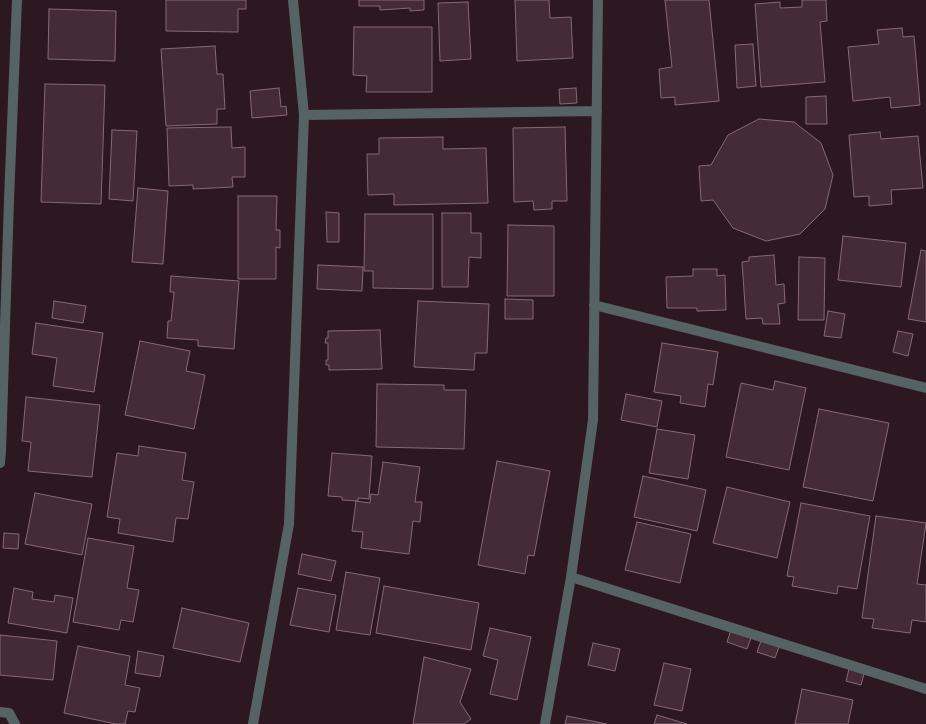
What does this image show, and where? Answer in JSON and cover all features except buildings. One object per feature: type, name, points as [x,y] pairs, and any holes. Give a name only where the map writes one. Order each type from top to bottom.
[{"type":"street","points":[[0,463],[17,0]]},
{"type":"street","points":[[253,724],[289,524],[304,115],[293,0]]},
{"type":"street","points":[[545,724],[571,577],[593,420],[598,0]]},
{"type":"street","points":[[304,115],[597,111]]},
{"type":"street","points":[[594,305],[926,388]]},
{"type":"street","points":[[571,577],[926,689]]},
{"type":"street","points":[[0,712],[9,713],[14,724]]}]
